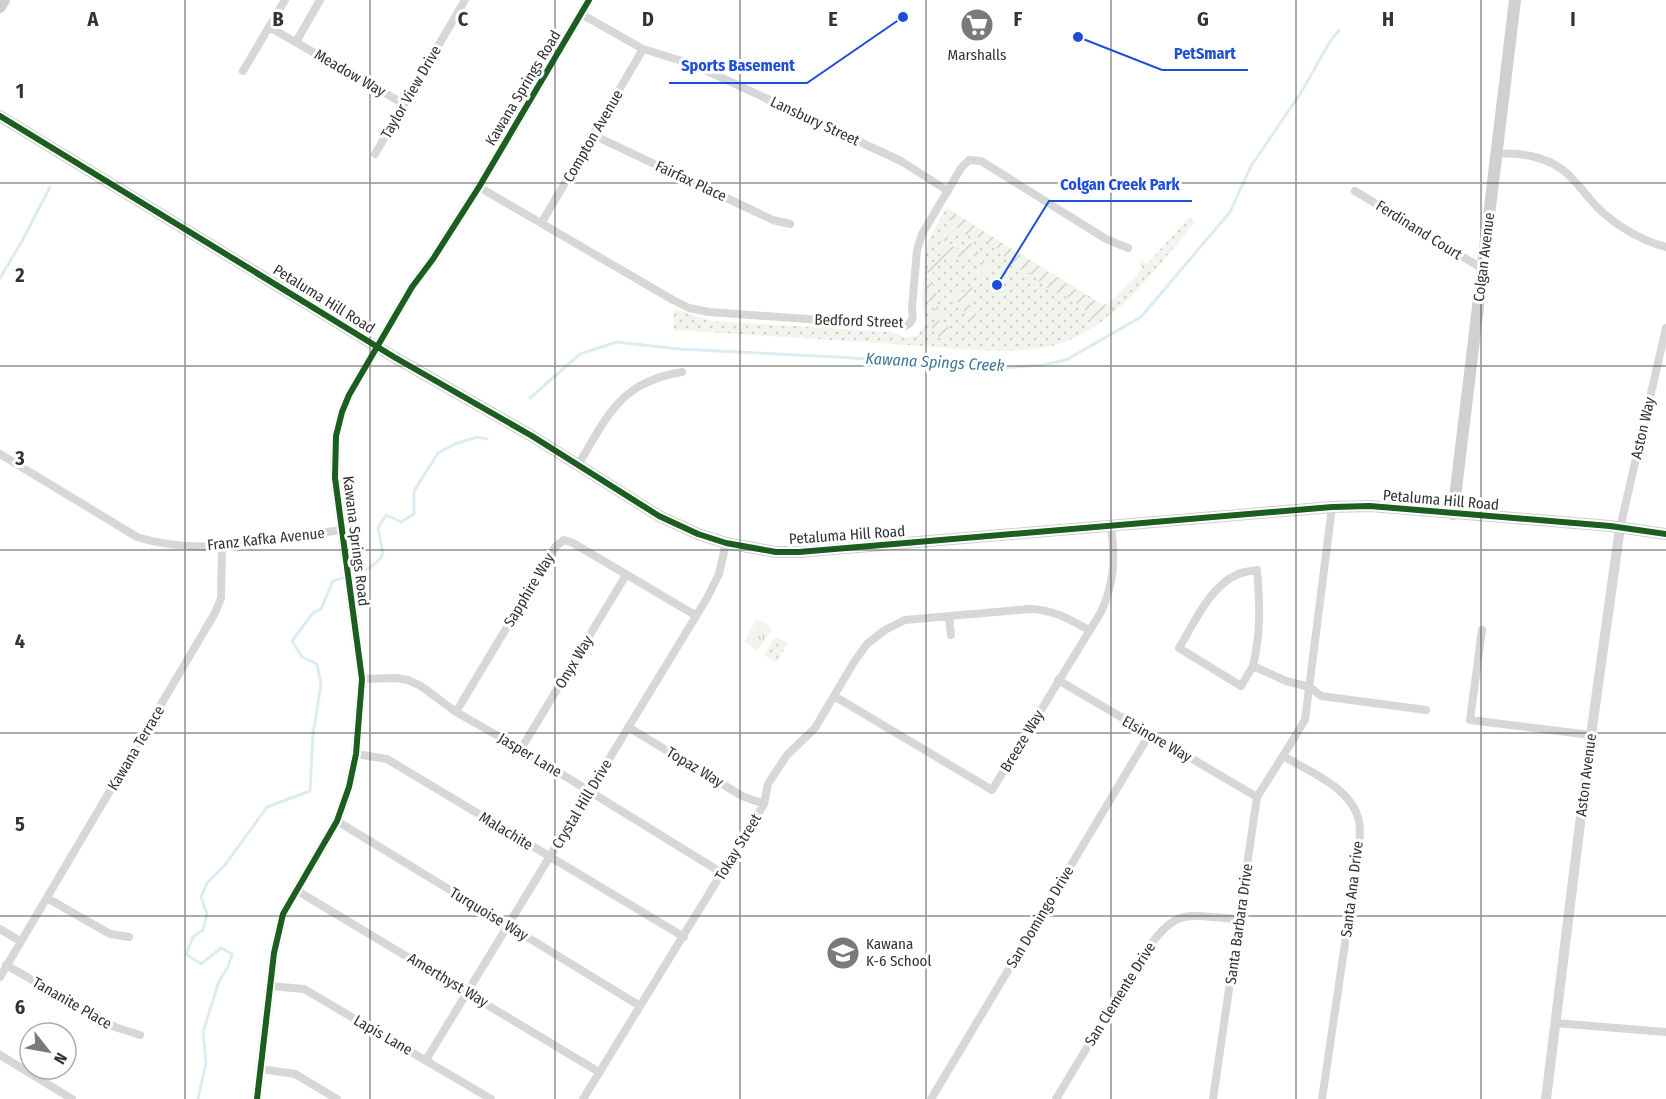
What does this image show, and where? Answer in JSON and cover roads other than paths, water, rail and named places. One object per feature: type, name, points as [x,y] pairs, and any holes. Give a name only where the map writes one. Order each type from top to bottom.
[{"type":"main road","points":[[0,7],[4,0]]},
{"type":"main road","name":"Colgan Avenue","points":[[1453,514],[1515,0]]},
{"type":"main road","name":"Petaluma Hill Road","points":[[0,116],[668,520],[698,534],[726,543],[765,550],[800,552],[1332,507],[1395,507],[1666,534]]},
{"type":"street","points":[[243,71],[285,0]]},
{"type":"street","points":[[296,42],[320,0]]},
{"type":"street","name":"Taylor View Drive","points":[[375,154],[465,0]]},
{"type":"street","name":"Kawana Springs Road","points":[[257,1099],[274,953],[283,914],[337,821],[349,787],[356,754],[362,679],[346,557],[340,530],[335,478],[336,436],[342,412],[349,395],[412,287],[434,259],[479,187],[589,0]]},
{"type":"street","name":"Lansbury Street","points":[[581,14],[643,49],[713,73],[901,161],[948,191]]},
{"type":"street","name":"Meadow Way","points":[[269,27],[404,104]]},
{"type":"street","name":"Compton Avenue","points":[[542,222],[643,49]]},
{"type":"street","name":"Fairfax Place","points":[[593,135],[773,220],[790,224]]},
{"type":"street","points":[[1497,154],[1514,152],[1527,155],[1563,170],[1599,209],[1647,240],[1666,247]]},
{"type":"street","name":"Bedford Street","points":[[479,187],[689,308],[709,312],[905,326],[911,323],[914,318],[915,265],[922,234],[961,168],[969,160],[981,161],[1106,239],[1128,248]]},
{"type":"street","name":"Ferdinand Court","points":[[1355,191],[1483,269]]},
{"type":"street","name":"Aston Way","points":[[1620,528],[1666,328]]},
{"type":"street","points":[[578,465],[609,414],[628,392],[661,375],[682,372]]},
{"type":"street","name":"Franz Kafka Avenue","points":[[0,454],[136,537],[169,546],[222,546],[340,530]]},
{"type":"street","points":[[1283,756],[1305,720],[1332,507]]},
{"type":"street","name":"Breeze Way","points":[[834,696],[992,790],[1101,612],[1109,594],[1114,572],[1111,526]]},
{"type":"street","name":"Aston Avenue","points":[[1546,1099],[1591,735],[1620,528]]},
{"type":"street","name":"Sapphire Way","points":[[456,712],[559,543],[564,540],[573,543],[695,615]]},
{"type":"street","name":"Crystal Hill Drive","points":[[426,1060],[719,574],[726,543]]},
{"type":"street","name":"Kawana Terrace","points":[[0,977],[215,613],[221,598],[222,546]]},
{"type":"street","points":[[1257,570],[1261,614],[1253,666],[1241,686],[1179,648],[1206,603],[1221,585],[1239,573],[1257,570]]},
{"type":"street","name":"Onyx Way","points":[[521,749],[626,575]]},
{"type":"street","name":"Tokay Street","points":[[583,1099],[764,804],[768,784],[777,769],[787,755],[815,728],[867,644],[885,630],[905,620],[1044,609],[1059,614],[1089,630]]},
{"type":"street","points":[[949,616],[951,635]]},
{"type":"street","points":[[1482,630],[1470,720],[1591,735]]},
{"type":"street","points":[[1253,666],[1286,681],[1310,687],[1321,696],[1426,710]]},
{"type":"street","name":"Jasper Lane","points":[[362,679],[396,678],[421,686],[456,712],[521,749],[722,873]]},
{"type":"street","name":"Elsinore Way","points":[[1058,680],[1257,797]]},
{"type":"street","name":"Topaz Way","points":[[628,727],[742,796],[764,804]]},
{"type":"street","name":"San Domingo Drive","points":[[931,1099],[1149,735]]},
{"type":"street","name":"Malachite","points":[[356,754],[387,759],[684,937]]},
{"type":"street","name":"Santa Barbara Drive","points":[[1213,1099],[1257,797],[1283,756]]},
{"type":"street","name":"Santa Ana Drive","points":[[1283,756],[1334,786],[1351,802],[1359,821],[1359,849],[1322,1099]]},
{"type":"street","name":"Turquoise Way","points":[[337,821],[640,1006]]},
{"type":"street","name":"Amerthyst Way","points":[[296,890],[599,1072]]},
{"type":"street","points":[[47,898],[110,934],[129,937]]},
{"type":"street","name":"San Clemente Drive","points":[[1056,1099],[1142,956],[1155,937],[1171,921],[1190,914],[1240,920]]},
{"type":"street","points":[[0,929],[20,941]]},
{"type":"street","name":"Tananite Place","points":[[6,965],[115,1027],[140,1035]]},
{"type":"street","name":"Lapis Lane","points":[[271,986],[304,988],[491,1099]]},
{"type":"street","points":[[1555,1023],[1666,1032]]},
{"type":"street","points":[[0,1055],[72,1099]]},
{"type":"street","points":[[261,1069],[294,1074],[337,1099]]},
{"type":"waterway","name":"Kawana Spings Creek","points":[[530,398],[580,354],[617,342],[679,349],[1002,368],[1043,365],[1066,360],[1141,317],[1230,212],[1251,166],[1302,91],[1329,43],[1339,30]]},
{"type":"waterway","points":[[0,278],[50,187]]},
{"type":"waterway","name":"Kawana Spings Creek","points":[[198,1099],[206,1063],[203,1032],[219,981],[228,967],[232,954],[221,948],[201,964],[186,954],[193,937],[203,930],[207,914],[201,897],[207,883],[225,865],[267,807],[310,791],[313,734],[321,685],[317,664],[302,657],[292,641],[313,613],[321,609],[333,581],[368,569],[379,560],[383,554],[378,528],[386,515],[401,522],[414,514],[414,491],[438,453],[455,444],[477,437],[487,439]]},
{"type":"place","name":"Sports Basement","points":[[903,17]]},
{"type":"place","name":"Marshalls","points":[[977,25]]},
{"type":"place","name":"PetSmart","points":[[1078,37]]},
{"type":"place","name":"Colgan Creek Park","points":[[997,285]]},
{"type":"place","name":"Kawana K-6 School","points":[[843,953]]}]
